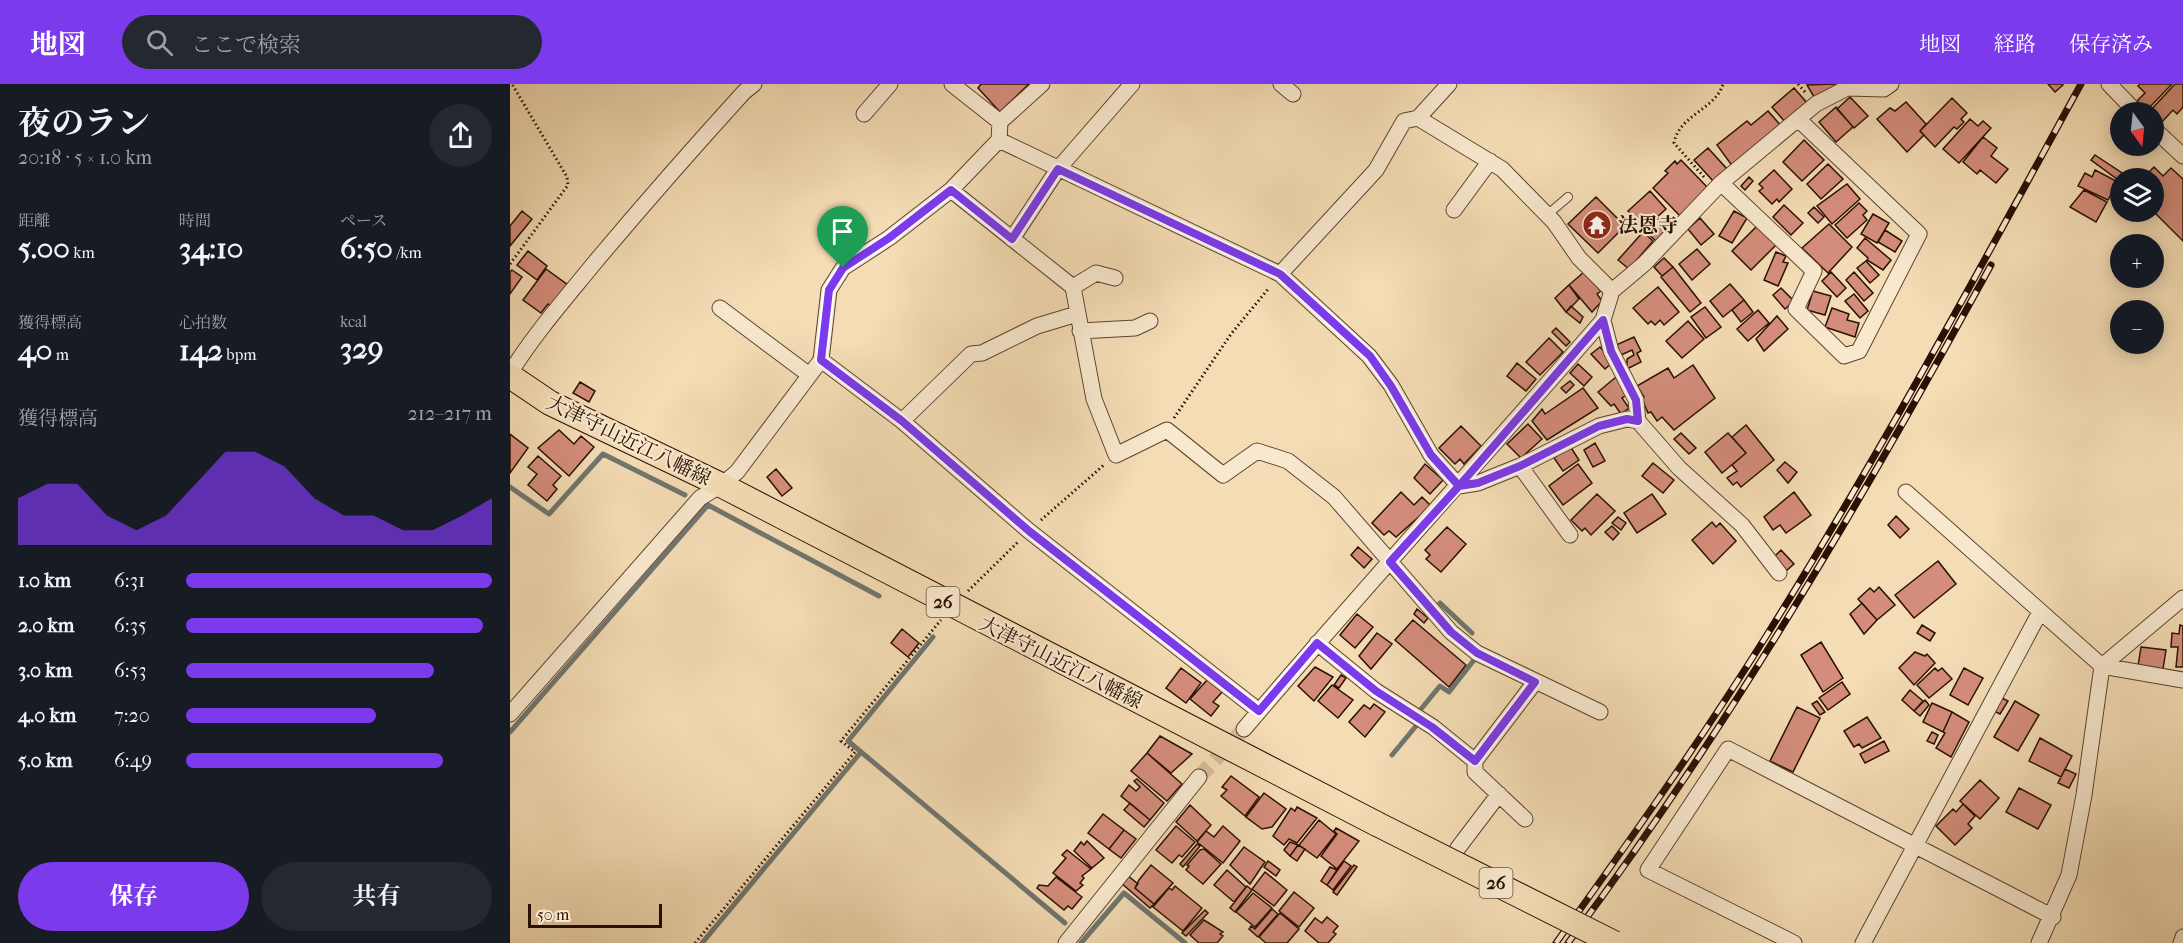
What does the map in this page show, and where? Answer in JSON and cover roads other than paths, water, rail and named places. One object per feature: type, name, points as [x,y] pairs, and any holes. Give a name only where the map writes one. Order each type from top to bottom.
[{"type":"main road","name":"大津守山近江八幡線","points":[[510,375],[550,403],[721,485],[952,607],[1614,943]]},
{"type":"street","points":[[510,375],[530,341],[604,252],[694,147],[754,84]]},
{"type":"street","points":[[864,114],[890,84]]},
{"type":"street","points":[[952,84],[1000,122]]},
{"type":"street","points":[[510,714],[700,498],[737,472],[808,374],[821,360],[829,290],[843,268],[889,238],[951,190],[999,140],[1000,122],[1041,84]]},
{"type":"street","points":[[1012,239],[1058,169],[1132,84]]},
{"type":"street","points":[[1280,274],[1376,170],[1404,121],[1418,118],[1449,84]]},
{"type":"street","points":[[1244,729],[1317,643],[1459,486],[1603,320],[1612,291],[1644,264],[1718,187],[1816,104],[1847,88],[1884,89],[1892,84]]},
{"type":"street","points":[[2116,87],[2128,102]]},
{"type":"street","points":[[1418,118],[1502,169],[1547,215],[1579,258],[1612,291]]},
{"type":"street","points":[[1718,187],[1814,271],[1796,309],[1844,356],[1859,351],[1919,234],[1798,119]]},
{"type":"street","points":[[2164,138],[2183,156]]},
{"type":"street","points":[[999,140],[1280,274],[1370,356],[1391,386],[1431,455],[1459,486]]},
{"type":"street","points":[[1454,210],[1490,161]]},
{"type":"street","points":[[951,190],[1073,287],[1094,399],[1116,455],[1167,430],[1222,475],[1257,451],[1288,461],[1334,497],[1451,632],[1477,653],[1600,712]]},
{"type":"street","points":[[1073,287],[1096,273],[1115,278]]},
{"type":"street","points":[[720,308],[808,374]]},
{"type":"street","points":[[902,421],[971,354],[982,353],[1037,326],[1077,314]]},
{"type":"street","points":[[1603,320],[1611,351],[1636,400],[1638,421],[1679,468],[1742,525],[1779,573]]},
{"type":"street","points":[[1080,330],[1135,328],[1150,321]]},
{"type":"street","points":[[821,360],[902,421],[1029,531],[1259,711]]},
{"type":"street","points":[[1459,486],[1478,483],[1520,466],[1599,426],[1627,419],[1638,421]]},
{"type":"street","points":[[1520,466],[1570,535]]},
{"type":"street","points":[[1906,492],[2102,666],[2183,680]]},
{"type":"street","points":[[2039,943],[2053,917],[2071,863],[2084,795],[2102,666],[2183,598]]},
{"type":"street","points":[[1863,943],[2040,612]]},
{"type":"street","points":[[1317,643],[1376,691],[1432,727],[1475,761]]},
{"type":"street","points":[[1526,819],[1475,772],[1475,761],[1535,682]]},
{"type":"street","points":[[1794,943],[1648,870],[1728,749],[1916,844],[2053,917]]},
{"type":"street","points":[[1066,943],[1199,777]]},
{"type":"street","points":[[1458,848],[1499,794]]},
{"type":"street","points":[[2181,943],[2183,937]]},
{"type":"lane","points":[[1547,215],[1568,197]]},
{"type":"waterway","points":[[510,487],[549,514],[603,454],[685,495]]},
{"type":"waterway","points":[[510,732],[708,505],[879,596]]},
{"type":"waterway","points":[[1440,603],[1472,633]]},
{"type":"waterway","points":[[933,637],[848,741],[1065,923]]},
{"type":"waterway","points":[[1421,709],[1440,686],[1449,692],[1474,660]]},
{"type":"waterway","points":[[1392,755],[1416,726]]},
{"type":"waterway","points":[[702,943],[861,752]]},
{"type":"waterway","points":[[1081,943],[1124,893],[1185,943]]},
{"type":"tunnel","points":[[1199,777],[1244,729]]},
{"type":"railway","points":[[1556,943],[1689,754],[1807,570],[1927,363],[2081,84]]},
{"type":"railway","points":[[1568,943],[1684,780],[1792,612],[1943,353],[1991,265]]},
{"type":"place","name":"法恩寺","points":[[1597,225]]}]
